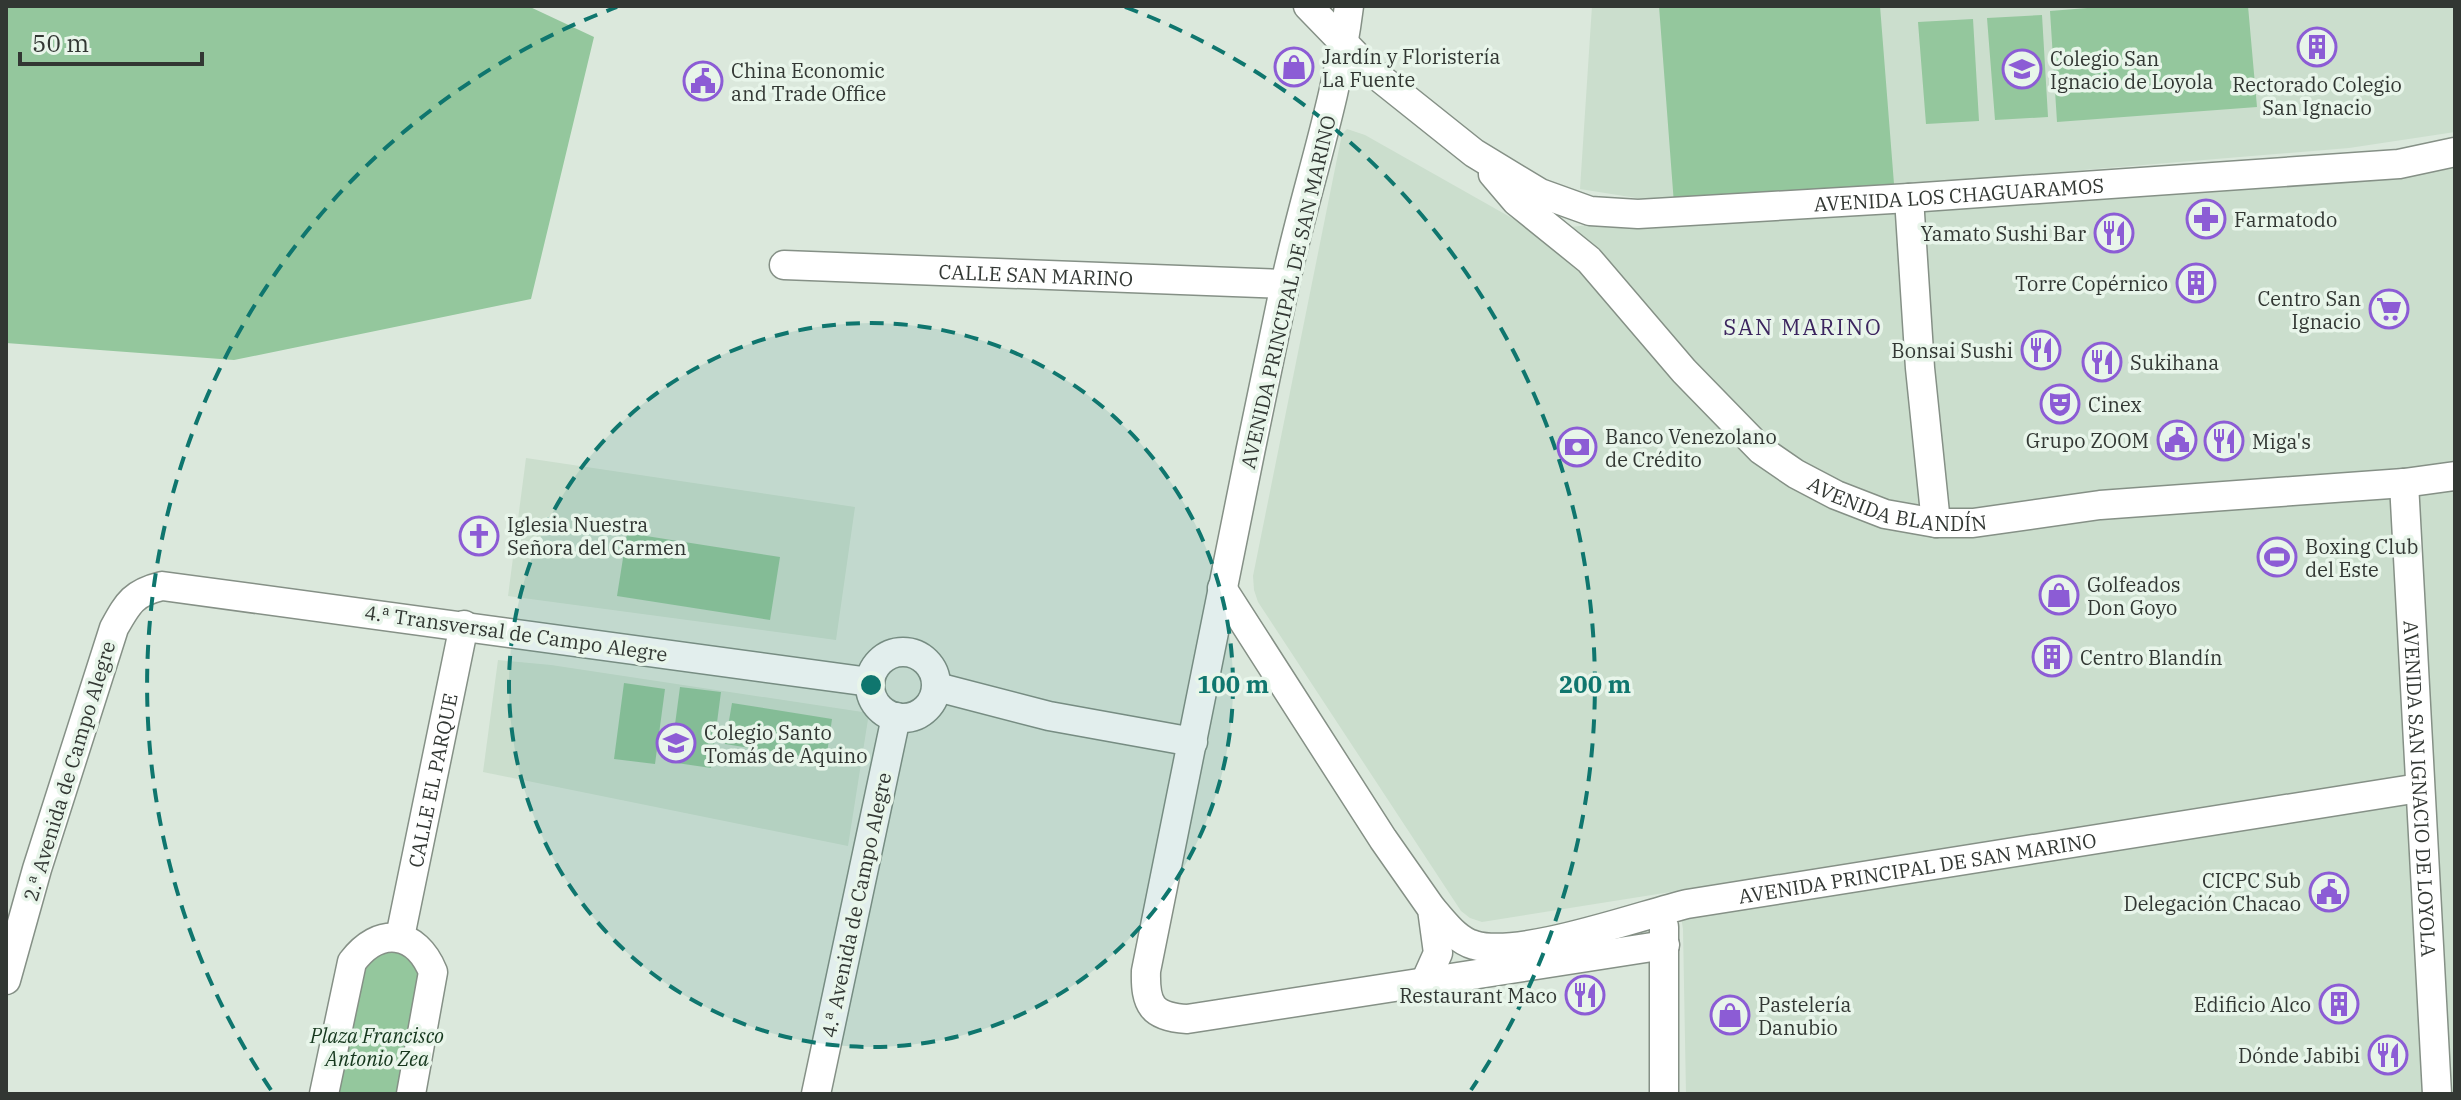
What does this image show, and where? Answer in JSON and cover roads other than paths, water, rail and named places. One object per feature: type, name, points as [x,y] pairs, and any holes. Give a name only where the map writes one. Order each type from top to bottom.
[{"type":"street","points":[[1308,6],[1370,70],[1474,153]]},
{"type":"street","name":"AVENIDA PRINCIPAL DE SAN MARINO","points":[[1349,6],[1324,139],[1285,284],[1222,588],[1146,971],[1148,1001],[1168,1018],[1187,1019],[1665,945]]},
{"type":"street","name":"AVENIDA LOS CHAGUARAMOS","points":[[1474,153],[1540,193],[1590,211],[1638,214],[2399,164],[2455,152]]},
{"type":"street","name":"AVENIDA BLANDÍN","points":[[1474,153],[1516,201],[1589,260],[1684,371],[1761,450],[1796,474],[1836,495],[1885,514],[1936,523],[1973,523],[2100,505],[2404,483],[2455,476]]},
{"type":"street","points":[[1909,198],[1920,368],[1936,523]]},
{"type":"street","points":[[1589,260],[1584,241],[1590,211]]},
{"type":"street","name":"CALLE SAN MARINO","points":[[784,265],[1285,284]]},
{"type":"street","name":"AVENIDA SAN IGNACIO DE LOYOLA","points":[[2404,483],[2437,1094]]},
{"type":"street","name":"4.ª Transversal de Campo Alegre","points":[[162,586],[870,682]]},
{"type":"street","name":"2.ª Avenida de Campo Alegre","points":[[6,980],[37,869],[114,628],[127,603],[143,591],[162,586]]},
{"type":"street","name":"AVENIDA PRINCIPAL DE SAN MARINO","points":[[1222,588],[1383,839],[1432,909],[1461,939],[1484,947],[1561,938],[1702,901],[2419,788]]},
{"type":"street","name":"CALLE EL PARQUE","points":[[400,937],[464,625]]},
{"type":"street","points":[[905,651],[915,654],[932,667],[937,687],[930,704],[923,711],[905,718],[896,717],[880,708],[874,701],[870,682],[872,672],[885,657],[905,651]]},
{"type":"street","points":[[937,687],[1049,716],[1193,742]]},
{"type":"street","name":"4.ª Avenida de Campo Alegre","points":[[816,1094],[896,717]]},
{"type":"street","name":"AVENIDA PRINCIPAL DE SAN MARINO","points":[[1425,982],[1438,953],[1432,909]]},
{"type":"street","points":[[1663,910],[1664,1094]]},
{"type":"street","points":[[324,1094],[352,962],[360,951],[385,937],[411,941],[428,959],[433,972],[411,1094]]},
{"type":"place","name":"Rectorado Colegio San Ignacio","points":[[2317,47]]},
{"type":"place","name":"Jardín y Floristería La Fuente","points":[[1294,67]]},
{"type":"place","name":"Colegio San Ignacio de Loyola","points":[[2022,69]]},
{"type":"place","name":"China Economic and Trade Office","points":[[703,81]]},
{"type":"place","name":"Farmatodo","points":[[2206,219]]},
{"type":"place","name":"Yamato Sushi Bar","points":[[2114,233]]},
{"type":"place","name":"Torre Copérnico","points":[[2196,283]]},
{"type":"place","name":"Centro San Ignacio","points":[[2389,309]]},
{"type":"place","name":"Bonsai Sushi","points":[[2041,350]]},
{"type":"place","name":"Sukihana","points":[[2102,362]]},
{"type":"place","name":"Cinex","points":[[2060,404]]},
{"type":"place","name":"Grupo ZOOM","points":[[2177,440]]},
{"type":"place","name":"Miga's","points":[[2224,441]]},
{"type":"place","name":"Banco Venezolano de Crédito","points":[[1577,447]]},
{"type":"place","name":"Iglesia Nuestra Señora del Carmen","points":[[479,536]]},
{"type":"place","name":"Boxing Club del Este","points":[[2277,557]]},
{"type":"place","name":"Golfeados Don Goyo","points":[[2059,595]]},
{"type":"place","name":"Centro Blandín","points":[[2052,657]]},
{"type":"place","name":"Colegio Santo Tomás de Aquino","points":[[676,743]]},
{"type":"place","name":"CICPC Sub Delegación Chacao","points":[[2329,892]]},
{"type":"place","name":"Restaurant Maco","points":[[1585,995]]},
{"type":"place","name":"Edificio Alco","points":[[2339,1004]]},
{"type":"place","name":"Pastelería Danubio","points":[[1730,1015]]},
{"type":"place","name":"Dónde Jabibi","points":[[2388,1055]]},
{"type":"district","name":"SAN MARINO","points":[[1803,326]]},
{"type":"park label","name":"Plaza Francisco Antonio Zea","points":[[377,1046]]}]
